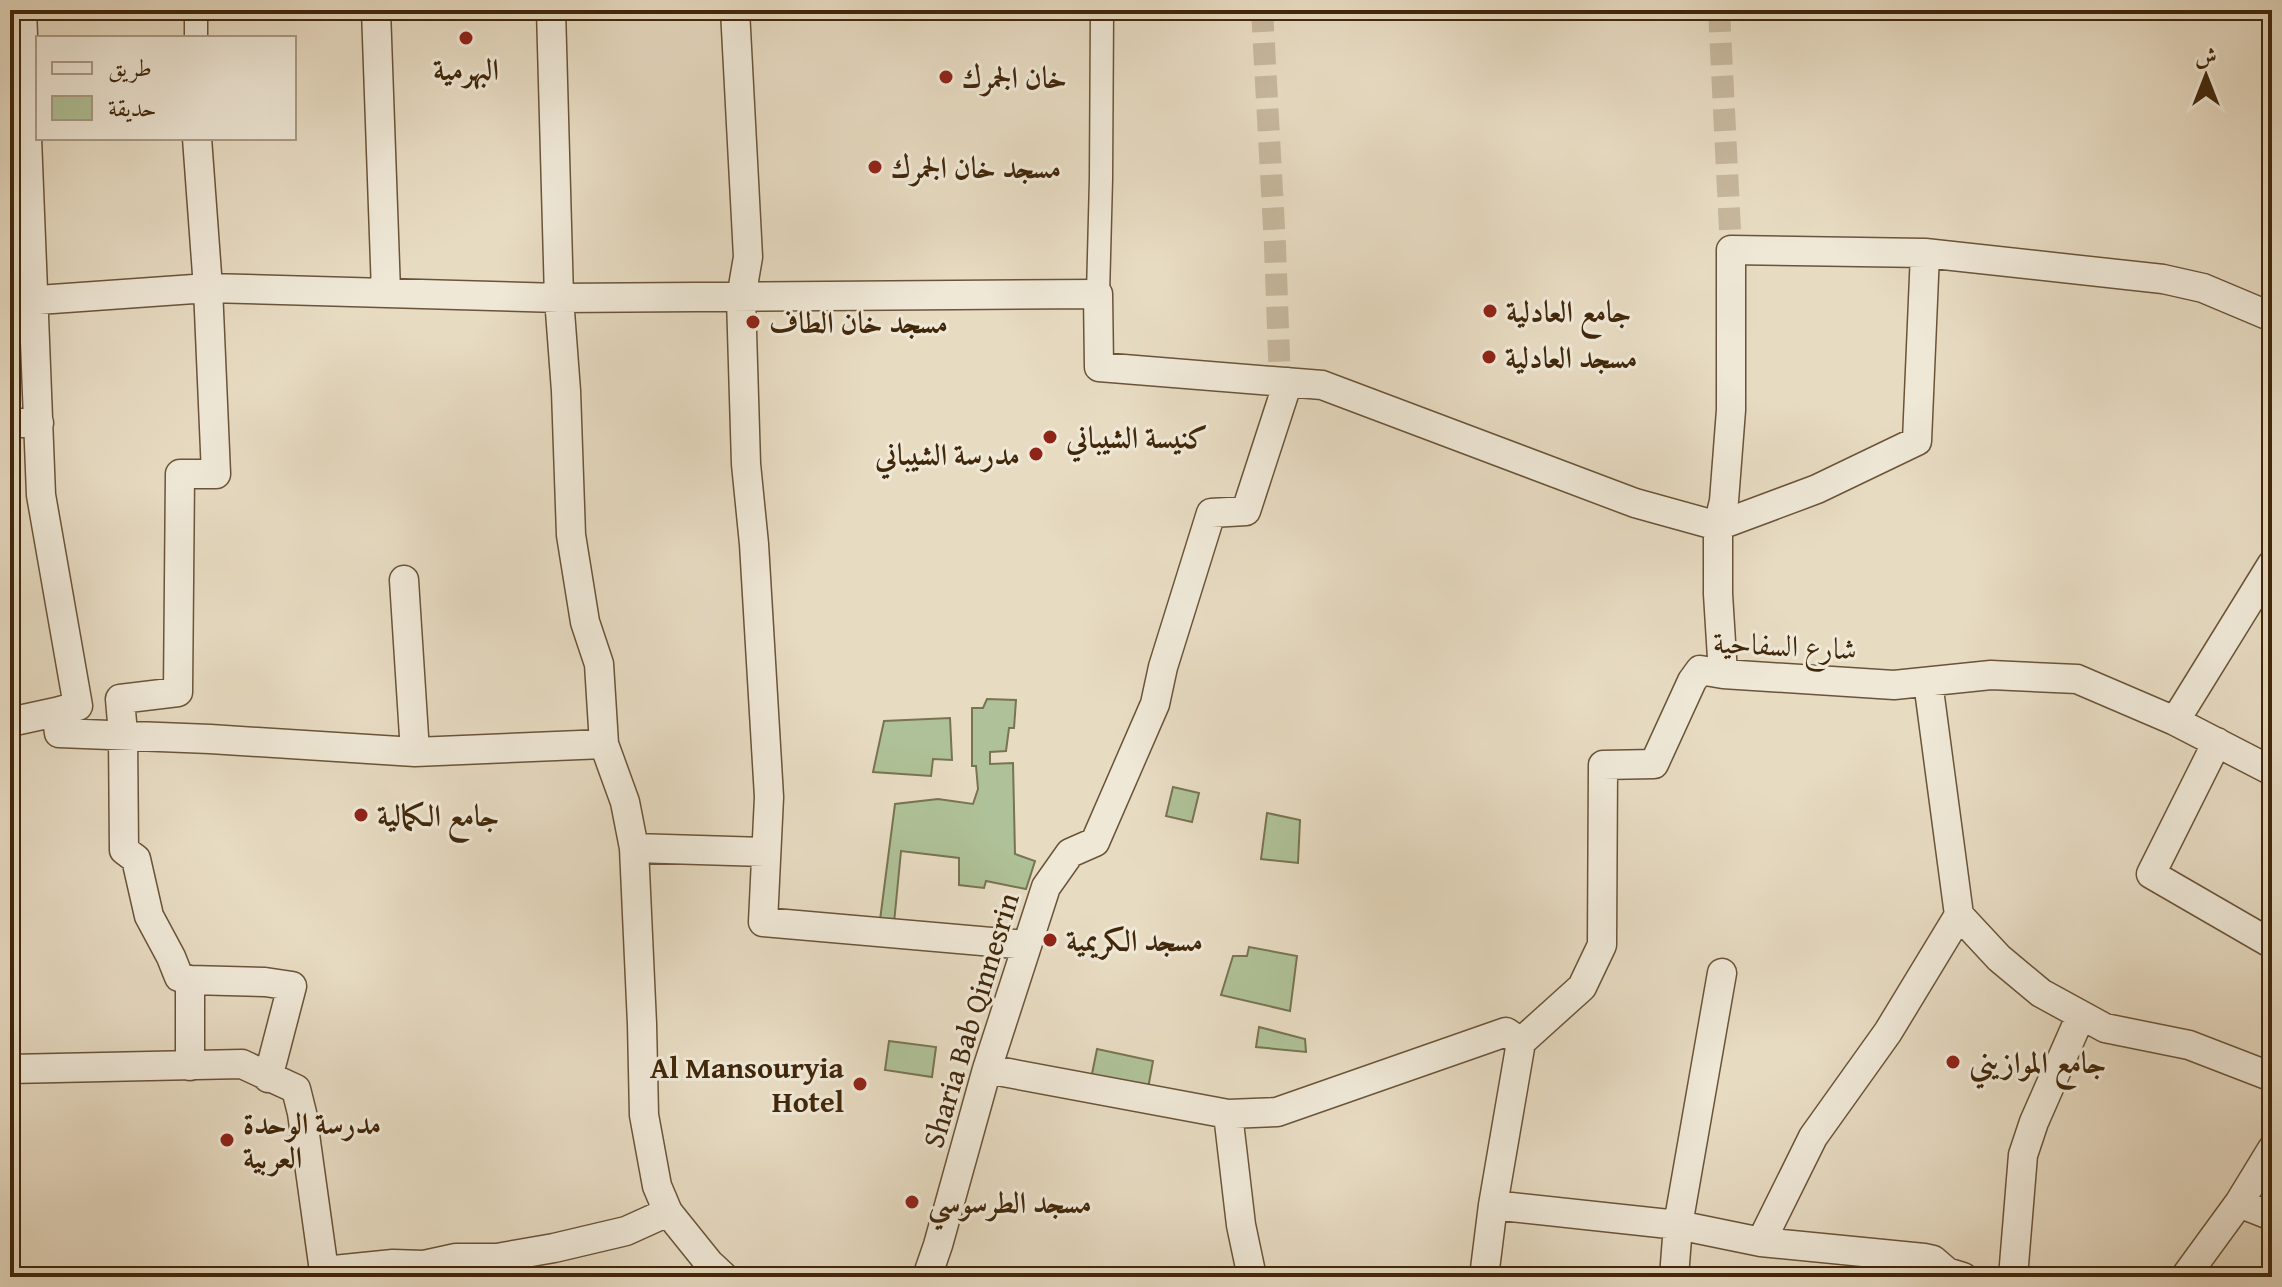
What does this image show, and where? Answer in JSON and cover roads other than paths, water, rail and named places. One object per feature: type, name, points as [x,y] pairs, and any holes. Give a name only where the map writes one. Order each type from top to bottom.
[{"type":"street","points":[[22,10],[22,301],[39,423],[41,495],[67,709],[59,733],[123,734],[415,752],[604,744]]},
{"type":"street","points":[[196,10],[196,36]]},
{"type":"street","points":[[376,10],[386,292]]},
{"type":"street","points":[[551,10],[559,298],[571,535],[585,622],[599,664],[604,744],[625,802],[634,848],[644,1115],[657,1186],[668,1212],[724,1277]]},
{"type":"street","points":[[735,10],[748,257],[741,298],[746,464],[754,544],[769,797],[763,922],[1026,945]]},
{"type":"street","points":[[1102,10],[1099,367],[1322,385],[1635,503],[1718,526],[1817,489],[1917,441],[1925,253]]},
{"type":"street","points":[[10,722],[120,699],[178,692],[180,474],[216,474],[208,288],[197,140]]},
{"type":"street","points":[[1723,674],[1718,526],[1724,501],[1731,410],[1731,250],[1925,253],[2163,279],[2203,288],[2272,317]]},
{"type":"street","points":[[22,301],[208,288],[559,298],[1098,294]]},
{"type":"street","name":"Sharia Bab Qinnesrin","points":[[927,1277],[987,1069],[1046,887],[1070,853],[1095,842],[1155,704],[1163,667],[1211,513],[1246,511],[1288,382]]},
{"type":"street","points":[[10,423],[39,423]]},
{"type":"street","points":[[2175,721],[2272,564]]},
{"type":"street","points":[[404,580],[415,752]]},
{"type":"street","name":"شارع السفاحية","points":[[1521,1042],[1582,987],[1602,945],[1603,765],[1654,764],[1700,670],[1894,685],[1991,675],[2077,679],[2175,721],[2272,771]]},
{"type":"street","points":[[1928,682],[1959,915],[1999,958],[2041,993],[2105,1028],[2189,1045],[2272,1077]]},
{"type":"street","points":[[120,699],[124,850],[136,859],[149,916],[179,977],[292,986],[268,1078]]},
{"type":"street","points":[[2217,742],[2151,874],[2272,944]]},
{"type":"street","points":[[634,848],[766,852]]},
{"type":"street","points":[[1761,1242],[1813,1137],[1888,1032],[1959,915]]},
{"type":"street","points":[[1674,1277],[1678,1225],[1722,973]]},
{"type":"street","points":[[190,980],[190,1066]]},
{"type":"street","points":[[2013,1277],[2023,1155],[2034,1122],[2081,1015]]},
{"type":"street","points":[[987,1069],[1228,1114],[1277,1112],[1506,1032],[1521,1042],[1484,1277]]},
{"type":"street","points":[[10,1069],[242,1064],[296,1089],[324,1271],[393,1264],[424,1265],[456,1258],[497,1258],[626,1231],[668,1212]]},
{"type":"street","points":[[1228,1114],[1241,1225],[1252,1277]]},
{"type":"street","points":[[2185,1277],[2239,1203],[2272,1149]]},
{"type":"street","points":[[2239,1203],[2272,1216]]},
{"type":"street","points":[[1493,1205],[1678,1225],[1761,1242],[1924,1258],[1933,1260],[1947,1272],[1963,1277]]},
{"type":"street","points":[[336,1277],[372,1273],[393,1264]]},
{"type":"tunnel","points":[[1262,10],[1280,382]]},
{"type":"tunnel","points":[[1719,10],[1731,250]]},
{"type":"place","name":"البهرمية","points":[[466,38]]},
{"type":"place","name":"خان الجمرك","points":[[946,77]]},
{"type":"place","name":"مسجد خان الجمرك","points":[[875,167]]},
{"type":"place","name":"جامع العادلية","points":[[1490,311]]},
{"type":"place","name":"مسجد خان الطاف","points":[[753,322]]},
{"type":"place","name":"مسجد العادلية","points":[[1489,357]]},
{"type":"place","name":"كنيسة الشيباني","points":[[1050,437]]},
{"type":"place","name":"مدرسة الشيباني","points":[[1036,454]]},
{"type":"place","name":"جامع الكمالية","points":[[361,815]]},
{"type":"place","name":"مسجد الكريمية","points":[[1050,940]]},
{"type":"place","name":"جامع الموازيني","points":[[1953,1062]]},
{"type":"place","name":"Al Mansouryia Hotel","points":[[860,1084]]},
{"type":"place","name":"مدرسة الوحدة العربية","points":[[227,1140]]},
{"type":"place","name":"مسجد الطرسوسي","points":[[912,1202]]}]
